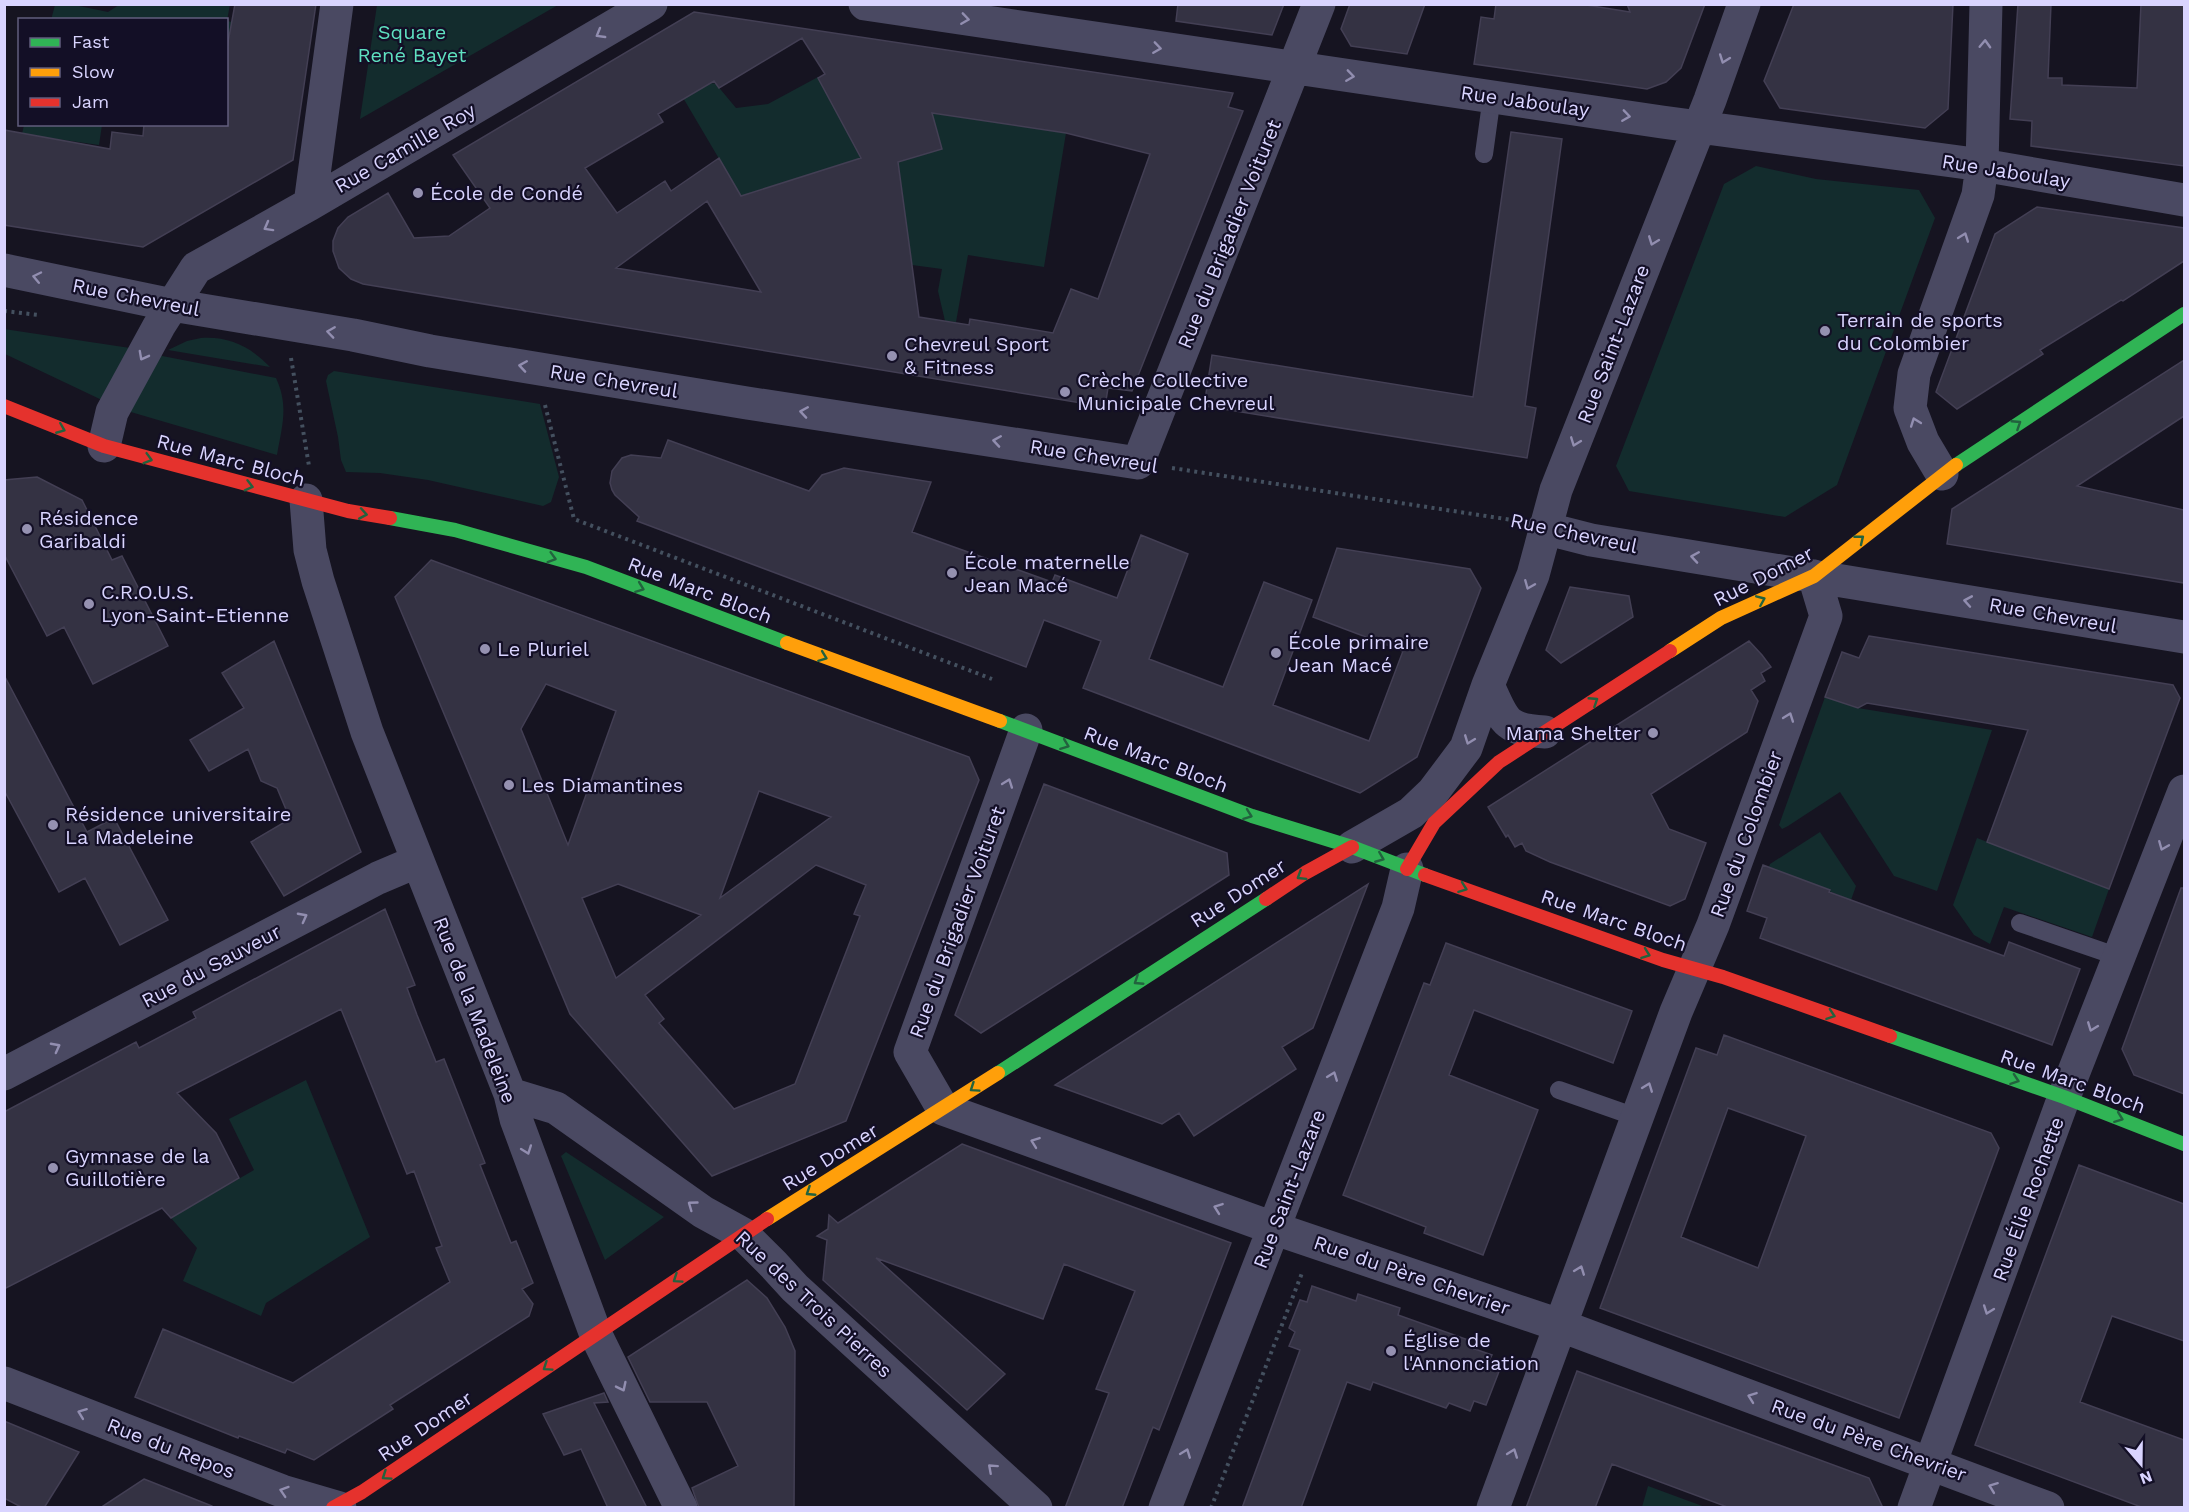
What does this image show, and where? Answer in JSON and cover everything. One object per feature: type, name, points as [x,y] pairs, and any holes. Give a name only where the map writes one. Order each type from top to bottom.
[{"type":"main road","name":"Rue Domer","points":[[1407,869],[1434,824],[1499,762],[1721,618],[1814,576],[1942,474],[2184,314]]},
{"type":"main road","points":[[4,406],[104,447]]},
{"type":"main road","name":"Rue Marc Bloch","points":[[104,447],[348,511],[455,530],[586,567],[1252,816],[1352,847],[1407,869],[1663,960],[1695,969],[2064,1097],[2184,1144]]},
{"type":"main road","name":"Rue Domer","points":[[336,1507],[362,1492],[743,1234],[943,1109],[1305,873],[1352,847]]},
{"type":"street","points":[[310,204],[337,4]]},
{"type":"street","name":"Rue Camille Roy","points":[[104,447],[112,412],[172,305],[196,268],[310,204],[651,4]]},
{"type":"street","name":"Rue Jaboulay","points":[[865,4],[1295,68],[1982,165],[2184,200]]},
{"type":"street","name":"Rue du Brigadier Voituret","points":[[1138,463],[1295,68],[1318,4]]},
{"type":"street","name":"Rue Saint-Lazare","points":[[1352,847],[1411,813],[1433,792],[1466,748],[1488,685],[1533,575],[1544,528],[1561,478],[1744,4]]},
{"type":"street","points":[[1942,474],[1923,442],[1910,408],[1914,374],[1978,195],[1982,165],[1986,4]]},
{"type":"street","name":"Rue Chevreul","points":[[4,270],[172,305],[692,394],[1138,463]]},
{"type":"street","name":"Rue de la Madeleine","points":[[306,500],[310,550],[318,581],[367,732],[510,1094],[516,1119],[596,1335],[681,1508]]},
{"type":"street","name":"Rue Chevreul","points":[[1544,528],[1591,540],[2184,637]]},
{"type":"street","name":"Rue du Colombier","points":[[1493,1508],[1636,1118],[1676,1012],[1713,925],[1826,616],[1814,576]]},
{"type":"street","points":[[1488,685],[1509,723],[1522,731],[1545,732]]},
{"type":"street","name":"Rue du Brigadier Voituret","points":[[943,1109],[910,1052],[1026,730]]},
{"type":"street","name":"Rue Élie Rochette","points":[[1914,1508],[2064,1097],[2184,791]]},
{"type":"street","name":"Rue du Sauveur","points":[[4,1074],[378,878],[418,861]]},
{"type":"street","name":"Rue Saint-Lazare","points":[[1165,1508],[1398,908],[1407,869]]},
{"type":"street","name":"Rue des Trois Pierres","points":[[510,1094],[556,1108],[703,1212],[743,1234],[795,1288],[1036,1508]]},
{"type":"street","name":"Rue du Père Chevrier","points":[[943,1109],[1274,1228],[1559,1325],[2048,1508]]},
{"type":"street","name":"Rue du Repos","points":[[4,1383],[282,1491],[336,1507]]},
{"type":"lane","points":[[1484,154],[1492,96]]},
{"type":"lane","points":[[2020,923],[2119,957]]},
{"type":"lane","points":[[1559,1090],[1636,1118]]},
{"type":"path","points":[[4,311],[40,315]]},
{"type":"path","points":[[290,354],[310,470],[306,500]]},
{"type":"path","points":[[543,398],[574,519],[998,681]]},
{"type":"path","name":"Rue Chevreul","points":[[1138,463],[1530,523],[1544,528]]},
{"type":"path","points":[[1211,1508],[1303,1270]]},
{"type":"green space","points":[[230,4],[228,18],[52,18],[55,5],[74,5],[108,12],[119,5]]},
{"type":"green space","name":"Square René Bayet","points":[[377,4],[558,5],[360,119]]},
{"type":"green space","points":[[228,21],[232,22],[228,47]]},
{"type":"green space","points":[[818,77],[861,158],[741,196],[682,96],[705,82],[716,84],[736,108],[768,104]]},
{"type":"green space","points":[[932,113],[1066,133],[1044,267],[968,255],[956,322],[945,321],[938,291],[942,269],[912,265],[898,162],[941,149]]},
{"type":"green space","points":[[24,126],[102,126],[99,145],[22,134]]},
{"type":"green space","points":[[1756,166],[1816,179],[1919,190],[1935,218],[1837,485],[1785,517],[1629,491],[1616,466],[1724,184]]},
{"type":"green space","points":[[4,329],[130,348],[104,401],[5,354]]},
{"type":"green space","points":[[201,338],[221,339],[239,344],[270,367],[168,350],[187,341]]},
{"type":"green space","points":[[152,354],[276,378],[283,407],[277,455],[124,410]]},
{"type":"green space","points":[[334,371],[540,404],[559,477],[551,502],[543,506],[428,480],[380,473],[346,472],[341,460],[326,381],[328,375]]},
{"type":"green space","points":[[1825,697],[1858,708],[1992,730],[1937,891],[1894,876],[1840,792],[1788,826],[1782,829],[1779,825]]},
{"type":"green space","points":[[1820,832],[1856,886],[1851,900],[1769,867],[1770,864]]},
{"type":"green space","points":[[1977,838],[2109,889],[2092,937],[2004,907],[1990,944],[1974,935],[1953,905]]},
{"type":"green space","points":[[306,1080],[370,1237],[266,1303],[261,1316],[183,1281],[197,1248],[171,1218],[254,1170],[229,1119]]},
{"type":"green space","points":[[566,1152],[664,1217],[605,1260],[561,1156]]},
{"type":"green space","points":[[1648,1486],[1705,1507],[1642,1507]]},
{"type":"building","points":[[235,4],[316,4],[293,160],[143,247],[4,225],[4,130],[110,149],[112,132],[143,136],[144,126],[228,126],[228,42]]},
{"type":"building","points":[[1178,4],[1284,4],[1272,35],[1176,21]]},
{"type":"building","points":[[1350,4],[1425,4],[1407,54],[1351,46],[1341,29]]},
{"type":"building","points":[[1496,4],[1580,4],[1630,12],[1627,4],[1705,4],[1681,68],[1666,82],[1647,89],[1474,64],[1481,17],[1494,19]]},
{"type":"building","points":[[1794,4],[1953,4],[1948,109],[1925,128],[1780,108],[1764,81]]},
{"type":"building","points":[[2018,4],[2051,4],[2048,78],[2062,78],[2062,85],[2137,88],[2141,4],[2184,4],[2184,166],[2031,146],[2032,121],[2010,119]]},
{"type":"building","points":[[694,12],[1233,93],[1228,107],[1243,111],[1132,391],[1108,388],[1105,407],[363,284],[351,279],[339,268],[333,251],[333,241],[338,228],[348,217],[388,193],[414,238],[449,236],[490,208],[453,155]],"holes":[[[802,38],[825,74],[818,78],[861,158],[741,196],[719,158],[671,191],[665,181],[617,213],[585,168],[663,122],[658,114],[714,81],[719,88]],[[932,113],[1066,133],[1150,154],[1098,299],[1071,289],[1053,333],[970,319],[969,325],[919,317],[898,162],[942,149]],[[707,201],[761,292],[616,268]]]},
{"type":"building","points":[[1511,132],[1562,139],[1525,406],[1536,408],[1527,458],[1204,406],[1212,355],[1473,397]]},
{"type":"building","points":[[2037,207],[2184,228],[2184,261],[2123,301],[2121,300],[2040,350],[2043,354],[1957,409],[1936,392],[1995,234]]},
{"type":"building","points":[[2184,360],[2184,416],[2077,486],[2184,510],[2184,583],[1947,544],[1952,509]]},
{"type":"building","points":[[668,440],[809,491],[822,475],[844,468],[931,482],[912,532],[1052,582],[1055,575],[1117,598],[1141,535],[1188,554],[1149,659],[1223,687],[1264,582],[1312,600],[1273,705],[1369,741],[1403,651],[1313,617],[1337,548],[1470,569],[1481,588],[1417,757],[1360,793],[1083,688],[1101,641],[1044,620],[1026,667],[637,521],[639,517],[612,490],[610,483],[612,471],[622,458],[631,455],[661,458]]},
{"type":"building","name":"C.R.O.U.S. Lyon-Saint-Etienne","points":[[37,477],[82,500],[112,560],[122,556],[168,646],[93,684],[64,627],[47,636],[4,554],[4,480]]},
{"type":"building","points":[[431,560],[969,757],[979,780],[846,1121],[712,1176],[570,1014],[395,597]],"holes":[[[546,684],[616,711],[568,845],[521,729]],[[759,791],[831,817],[720,898]],[[816,865],[866,885],[854,914],[860,916],[795,1084],[734,1109],[659,1023],[664,1019],[645,995]],[[618,884],[701,915],[616,978],[582,898]]]},
{"type":"building","points":[[1570,587],[1629,596],[1633,617],[1561,663],[1546,650]]},
{"type":"building","points":[[1869,636],[2173,685],[2180,698],[2109,889],[1987,842],[2028,730],[1867,703],[1858,708],[1825,697],[1842,652],[1859,658]]},
{"type":"building","points":[[274,641],[361,852],[284,896],[251,842],[290,819],[277,788],[261,781],[248,749],[209,771],[190,740],[244,708],[222,673]]},
{"type":"building","points":[[1749,641],[1771,667],[1761,673],[1765,681],[1751,690],[1758,701],[1747,732],[1651,794],[1669,829],[1706,843],[1685,899],[1670,906],[1550,862],[1526,851],[1522,843],[1515,847],[1508,835],[1506,837],[1488,807]]},
{"type":"building","name":"Résidence universitaire La Madeleine","points":[[4,675],[87,832],[114,818],[168,920],[120,945],[85,878],[59,892],[4,790]]},
{"type":"building","points":[[1044,784],[1227,853],[1229,875],[981,1033],[955,1015]]},
{"type":"building","points":[[1763,865],[1830,890],[1829,892],[2004,956],[2009,942],[2080,969],[2052,1045],[1760,938],[1767,918],[1747,911]]},
{"type":"building","points":[[1368,884],[1313,1028],[1282,1047],[1296,1069],[1194,1136],[1179,1113],[1162,1124],[1055,1085]]},
{"type":"building","points":[[2181,888],[2184,888],[2184,1094],[2134,1075],[2122,1049]]},
{"type":"building","points":[[385,909],[415,985],[407,988],[417,1015],[436,1062],[444,1059],[485,1163],[480,1165],[511,1243],[516,1241],[533,1283],[522,1289],[533,1304],[529,1316],[390,1405],[393,1409],[314,1460],[287,1449],[285,1453],[239,1436],[238,1438],[135,1397],[163,1329],[293,1383],[450,1282],[436,1248],[442,1246],[414,1171],[407,1174],[341,1009],[177,1093],[216,1133],[239,1178],[171,1218],[162,1208],[4,1289],[4,1112],[136,1042],[139,1048],[196,1018],[193,1012]]},
{"type":"building","points":[[1446,943],[1632,1011],[1613,1063],[1474,1010],[1449,1075],[1538,1110],[1483,1255],[1424,1233],[1426,1227],[1343,1195],[1424,983],[1430,985]]},
{"type":"building","points":[[1724,1035],[1991,1133],[1999,1148],[1899,1418],[1600,1308],[1696,1048],[1717,1055]],"holes":[[[1728,1108],[1806,1136],[1758,1268],[1681,1237]]]},
{"type":"building","points":[[962,1144],[1231,1243],[1159,1430],[1153,1427],[1122,1508],[1065,1508],[1109,1393],[1096,1389],[1135,1291],[1064,1264],[1043,1319],[876,1258],[1005,1374],[967,1410],[823,1280],[827,1240],[817,1236],[828,1229],[829,1215],[838,1223]]},
{"type":"building","points":[[2079,1165],[2184,1204],[2184,1341],[2112,1316],[2080,1402],[2184,1440],[2184,1508],[2144,1508],[1975,1445]]},
{"type":"building","points":[[747,1280],[767,1298],[785,1327],[795,1351],[794,1508],[699,1508],[692,1488],[738,1466],[707,1402],[650,1402],[628,1357]]},
{"type":"building","name":"Église de l'Annonciation","points":[[1312,1286],[1356,1301],[1358,1294],[1400,1308],[1398,1315],[1471,1341],[1469,1347],[1492,1355],[1487,1365],[1500,1369],[1486,1405],[1474,1401],[1470,1411],[1449,1403],[1446,1408],[1373,1382],[1370,1390],[1347,1382],[1301,1508],[1242,1508],[1300,1350],[1289,1346],[1295,1332],[1289,1328],[1300,1300],[1307,1302]]},
{"type":"building","points":[[1577,1371],[1869,1478],[1883,1508],[1730,1508],[1612,1464],[1595,1508],[1526,1508]]},
{"type":"building","points":[[604,1393],[608,1402],[594,1403],[647,1508],[608,1508],[581,1449],[564,1455],[543,1414]]},
{"type":"building","points":[[4,1421],[79,1452],[44,1508],[23,1508],[4,1498]]},
{"type":"building","points":[[144,1479],[212,1506],[212,1508],[100,1508]]},
{"type":"traffic: fast","points":[[1956,465],[2184,314]]},
{"type":"traffic: fast","points":[[390,518],[455,530],[586,567],[787,643]]},
{"type":"traffic: fast","points":[[1000,721],[1252,816],[1352,847],[1425,875]]},
{"type":"traffic: fast","points":[[998,1073],[1266,899]]},
{"type":"traffic: fast","points":[[1890,1036],[2064,1097],[2184,1144]]},
{"type":"traffic: slow","points":[[1670,651],[1721,618],[1814,576],[1956,465]]},
{"type":"traffic: slow","points":[[787,643],[1000,721]]},
{"type":"traffic: slow","points":[[767,1219],[998,1073]]},
{"type":"traffic: jam","points":[[4,406],[104,446],[348,511],[390,518]]},
{"type":"traffic: jam","points":[[1407,869],[1434,823],[1499,762],[1670,651]]},
{"type":"traffic: jam","points":[[1266,899],[1305,873],[1352,847]]},
{"type":"traffic: jam","points":[[1425,875],[1663,960],[1723,977],[1890,1036]]},
{"type":"traffic: jam","points":[[333,1508],[362,1492],[767,1219]]},
{"type":"place","name":"École de Condé","points":[[418,193]]},
{"type":"place","name":"Terrain de sports du Colombier","points":[[1825,331]]},
{"type":"place","name":"Chevreul Sport & Fitness","points":[[892,356]]},
{"type":"place","name":"Crèche Collective Municipale Chevreul","points":[[1065,392]]},
{"type":"place","name":"Résidence Garibaldi","points":[[27,529]]},
{"type":"place","name":"École maternelle Jean Macé","points":[[952,573]]},
{"type":"place","name":"C.R.O.U.S. Lyon-Saint-Etienne","points":[[89,604]]},
{"type":"place","name":"Le Pluriel","points":[[485,649]]},
{"type":"place","name":"École primaire Jean Macé","points":[[1276,653]]},
{"type":"place","name":"Mama Shelter","points":[[1653,733]]},
{"type":"place","name":"Les Diamantines","points":[[509,785]]},
{"type":"place","name":"Résidence universitaire La Madeleine","points":[[53,825]]},
{"type":"place","name":"Gymnase de la Guillotière","points":[[53,1168]]},
{"type":"place","name":"Église de l'Annonciation","points":[[1391,1351]]}]
